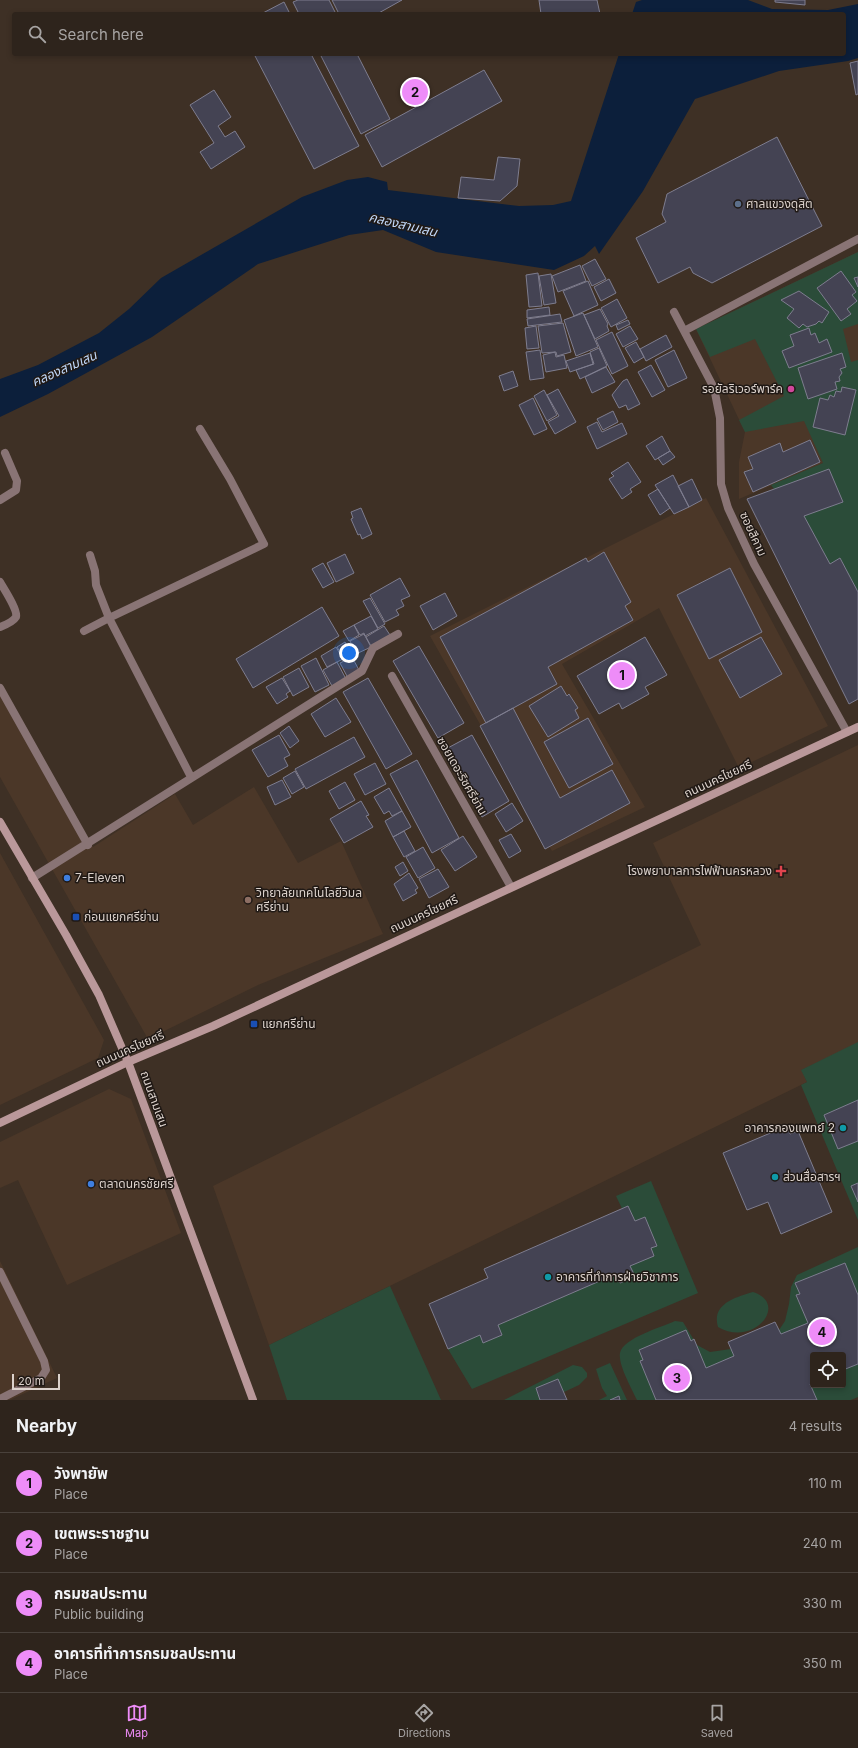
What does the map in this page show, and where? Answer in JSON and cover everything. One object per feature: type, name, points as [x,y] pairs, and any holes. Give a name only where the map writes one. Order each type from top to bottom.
[{"type":"street","points":[[684,331],[858,239]]},
{"type":"street","name":"ซอยสีคาม","points":[[674,312],[714,388],[720,418],[721,484],[728,508],[754,564],[847,732]]},
{"type":"street","points":[[84,631],[264,544],[230,479],[200,429]]},
{"type":"street","points":[[0,500],[16,490],[18,484],[5,453]]},
{"type":"street","points":[[90,554],[95,571],[96,585],[109,618],[191,777]]},
{"type":"street","points":[[0,582],[16,612],[16,617],[11,622],[0,627]]},
{"type":"street","points":[[32,878],[88,845],[191,777],[362,671],[373,648],[398,634]]},
{"type":"street","name":"ซอยเดอะริชศรีย่าน","points":[[392,676],[511,887]]},
{"type":"street","points":[[0,688],[88,845]]},
{"type":"street","name":"ถนนนครไชยศรี","points":[[0,1123],[128,1062],[213,1026],[858,727]]},
{"type":"street","name":"ถนนสามเสน","points":[[0,822],[99,995],[128,1062],[253,1400]]},
{"type":"street","points":[[0,1272],[44,1361],[46,1370],[41,1378],[0,1399]]},
{"type":"shaded area","name":"รอยัลริเวอร์พาร์ค","points":[[858,252],[858,448],[739,499],[739,462],[745,432],[696,329]]},
{"type":"shaded area","points":[[706,498],[828,726],[739,768],[659,608],[562,664],[645,807],[552,851],[430,636]]},
{"type":"shaded area","points":[[0,687],[93,847],[175,794],[193,825],[254,787],[298,863],[341,841],[383,934],[258,985],[148,1039],[0,777]]},
{"type":"shaded area","points":[[858,745],[858,1043],[802,1070],[807,1082],[269,1345],[213,1186],[701,945],[653,843]]},
{"type":"shaded area","points":[[0,853],[104,1040],[98,1058],[0,1105]]},
{"type":"shaded area","name":"ตลาดนครชัยศรี","points":[[109,1089],[131,1099],[181,1233],[67,1285],[18,1180],[0,1188],[0,1142]]},
{"type":"shaded area","points":[[0,1261],[57,1378],[10,1400],[0,1400]]},
{"type":"green space","name":"รอยัลริเวอร์พาร์ค","points":[[858,252],[858,324],[843,329],[851,362],[858,360],[858,628],[795,519],[771,485],[823,463],[804,421],[745,432],[739,420],[784,396],[755,339],[710,357],[696,329]]},
{"type":"green space","points":[[858,1042],[858,1220],[801,1085],[807,1082],[801,1070]]},
{"type":"green space","points":[[651,1181],[698,1293],[472,1389],[448,1349],[643,1252],[616,1196]]},
{"type":"green space","points":[[858,1247],[858,1323],[668,1400],[637,1400],[623,1370],[620,1358],[620,1353],[623,1348],[635,1338],[675,1321],[683,1322],[697,1345],[710,1352],[731,1349],[779,1330],[785,1321],[791,1287],[797,1275]]},
{"type":"green space","points":[[390,1286],[441,1400],[287,1400],[269,1345]]},
{"type":"green space","points":[[753,1292],[764,1298],[768,1305],[767,1314],[762,1322],[754,1328],[743,1332],[731,1332],[718,1327],[718,1313],[726,1303],[739,1296]]},
{"type":"green space","points":[[610,1363],[627,1400],[599,1400],[607,1396],[602,1388],[596,1369]]},
{"type":"green space","points":[[858,1364],[858,1397],[851,1400],[772,1400],[810,1383],[810,1388],[846,1388],[846,1369]]},
{"type":"green space","points":[[573,1365],[582,1367],[587,1373],[587,1377],[579,1385],[547,1400],[504,1400]]},
{"type":"water","name":"คลองสามเสน","points":[[642,0],[748,0],[772,9],[828,10],[858,4],[858,58],[848,61],[779,71],[695,99],[643,191],[599,254],[595,246],[584,256],[554,270],[436,252],[383,230],[349,235],[258,264],[152,337],[48,394],[0,417],[0,379],[38,365],[99,333],[129,309],[161,278],[302,197],[347,180],[368,177],[387,182],[388,190],[519,206],[553,205],[571,201],[618,56],[846,56],[846,12],[633,12],[636,2]]},
{"type":"building","points":[[298,0],[329,0],[335,12],[298,12],[293,2]]},
{"type":"building","points":[[332,0],[402,0],[381,12],[338,12]]},
{"type":"building","points":[[539,0],[597,0],[600,12],[541,12]]},
{"type":"building","points":[[775,0],[805,0],[805,5],[775,2]]},
{"type":"building","points":[[284,2],[289,12],[265,12]]},
{"type":"building","points":[[255,56],[312,56],[359,146],[314,169]]},
{"type":"building","points":[[321,56],[358,56],[390,119],[361,134]]},
{"type":"building","points":[[858,61],[858,94],[856,95],[850,63]]},
{"type":"building","points":[[484,70],[502,101],[382,167],[365,135]]},
{"type":"building","points":[[214,90],[231,117],[218,126],[225,137],[235,131],[245,147],[211,169],[200,152],[214,143],[190,105]]},
{"type":"building","name":"ศาลแขวงดุสิต","points":[[777,137],[822,226],[712,283],[693,273],[690,267],[658,283],[636,238],[666,222],[662,214],[667,194]]},
{"type":"building","points":[[498,157],[520,159],[517,186],[500,201],[458,198],[461,177],[494,180]]},
{"type":"building","points":[[595,259],[606,279],[592,286],[582,266]]},
{"type":"building","points":[[580,265],[586,281],[558,292],[552,276]]},
{"type":"building","points":[[841,271],[856,292],[852,295],[857,301],[847,309],[851,314],[841,321],[817,288]]},
{"type":"building","points":[[538,273],[542,306],[529,307],[526,275]]},
{"type":"building","points":[[551,274],[556,303],[544,305],[539,276]]},
{"type":"building","points":[[858,277],[858,287],[854,278]]},
{"type":"building","points":[[609,279],[616,293],[601,301],[594,287]]},
{"type":"building","points":[[588,281],[598,305],[574,316],[563,291]]},
{"type":"building","points":[[799,291],[829,312],[822,323],[819,321],[816,324],[807,327],[803,324],[799,328],[787,318],[794,309],[781,300]]},
{"type":"building","points":[[617,299],[627,318],[611,327],[601,308]]},
{"type":"building","points":[[549,307],[550,315],[527,318],[527,310]]},
{"type":"building","points":[[600,309],[608,324],[607,326],[609,331],[595,339],[584,315]]},
{"type":"building","points":[[583,313],[598,347],[576,356],[564,320]]},
{"type":"building","points":[[560,314],[562,322],[528,326],[527,319]]},
{"type":"building","points":[[628,320],[630,324],[618,330],[616,325]]},
{"type":"building","points":[[563,323],[571,352],[557,356],[556,352],[542,353],[538,326]]},
{"type":"building","points":[[536,326],[539,348],[527,349],[525,328]]},
{"type":"building","points":[[630,326],[638,339],[623,347],[616,334]]},
{"type":"building","points":[[809,328],[811,335],[815,333],[819,343],[827,339],[832,352],[789,368],[782,351],[794,346],[790,335]]},
{"type":"building","points":[[612,332],[628,366],[612,374],[596,340]]},
{"type":"building","points":[[666,335],[672,347],[646,361],[640,349]]},
{"type":"building","points":[[636,342],[644,357],[634,363],[625,348]]},
{"type":"building","points":[[599,348],[607,366],[580,379],[576,370],[594,364],[590,352]]},
{"type":"building","points":[[540,350],[544,378],[530,380],[526,352]]},
{"type":"building","points":[[674,350],[687,378],[668,387],[655,360]]},
{"type":"building","points":[[555,352],[556,357],[564,355],[567,368],[546,372],[543,355]]},
{"type":"building","points":[[590,353],[593,364],[570,372],[566,361]]},
{"type":"building","points":[[842,353],[846,367],[840,369],[842,373],[839,377],[840,381],[835,382],[837,389],[808,399],[798,368]]},
{"type":"building","points":[[651,365],[665,390],[652,397],[638,372]]},
{"type":"building","points":[[606,367],[615,382],[592,393],[585,377]]},
{"type":"building","points":[[513,371],[518,386],[504,391],[499,376]]},
{"type":"building","points":[[627,379],[640,404],[628,410],[626,405],[619,408],[612,395],[623,381]]},
{"type":"building","points":[[842,387],[856,390],[845,435],[813,427],[820,398],[828,400],[830,395],[834,397],[836,391],[841,392]]},
{"type":"building","points":[[558,389],[576,422],[555,434],[548,422],[559,416],[547,395]]},
{"type":"building","points":[[544,390],[557,415],[547,421],[534,396]]},
{"type":"building","points":[[533,398],[547,429],[534,435],[519,405]]},
{"type":"building","points":[[613,411],[618,422],[603,430],[597,419]]},
{"type":"building","points":[[597,422],[602,432],[622,423],[627,434],[597,449],[587,427]]},
{"type":"building","points":[[662,436],[670,451],[655,460],[646,446]]},
{"type":"building","points":[[810,440],[820,462],[753,492],[744,472],[753,469],[748,457],[780,443],[783,452]]},
{"type":"building","points":[[670,451],[675,457],[663,465],[658,458]]},
{"type":"building","points":[[628,462],[641,482],[630,489],[632,492],[622,499],[609,479],[614,476],[611,473]]},
{"type":"building","points":[[829,469],[843,502],[804,516],[830,564],[840,558],[858,592],[858,699],[849,704],[747,499]]},
{"type":"building","points":[[673,475],[689,507],[674,514],[655,485]]},
{"type":"building","points":[[692,479],[702,500],[689,507],[678,486]]},
{"type":"building","points":[[658,489],[670,508],[660,515],[648,495]]},
{"type":"building","points":[[361,508],[372,534],[362,539],[360,534],[358,535],[351,519],[353,518],[351,512]]},
{"type":"building","points":[[604,552],[631,602],[625,606],[633,620],[548,667],[557,684],[486,723],[440,637],[586,558],[588,562]]},
{"type":"building","points":[[345,554],[354,573],[336,582],[327,563]]},
{"type":"building","points":[[323,563],[334,582],[323,588],[312,569]]},
{"type":"building","points":[[730,568],[762,632],[709,659],[677,595]]},
{"type":"building","points":[[400,578],[410,596],[401,600],[404,606],[396,610],[399,615],[385,622],[370,595]]},
{"type":"building","points":[[445,593],[457,616],[433,630],[420,606]]},
{"type":"building","points":[[370,598],[385,624],[378,628],[363,601]]},
{"type":"building","points":[[322,607],[339,636],[253,688],[236,659]]},
{"type":"building","points":[[371,616],[378,629],[365,636],[364,633],[360,635],[354,625]]},
{"type":"building","points":[[354,625],[359,635],[349,641],[343,631]]},
{"type":"building","points":[[384,626],[390,635],[371,646],[366,637]]},
{"type":"building","points":[[364,634],[371,647],[356,654],[350,641]]},
{"type":"building","points":[[645,637],[667,675],[645,687],[649,694],[622,709],[619,703],[599,714],[577,676]]},
{"type":"building","points":[[761,637],[782,674],[740,698],[719,660]]},
{"type":"building","points":[[345,642],[352,653],[344,658],[337,647]]},
{"type":"building","points":[[419,646],[464,723],[438,738],[393,661]]},
{"type":"building","points":[[336,647],[343,659],[327,667],[321,656]]},
{"type":"building","points":[[352,657],[359,670],[348,678],[340,663]]},
{"type":"building","points":[[316,658],[329,685],[315,692],[301,666]]},
{"type":"building","points":[[337,662],[346,679],[332,686],[323,670]]},
{"type":"building","points":[[299,668],[309,687],[293,696],[283,677]]},
{"type":"building","points":[[282,678],[290,691],[286,694],[288,697],[277,704],[266,687]]},
{"type":"building","points":[[368,678],[412,754],[386,769],[343,692]]},
{"type":"building","points":[[561,686],[567,696],[569,694],[578,708],[575,710],[579,718],[548,737],[529,706]]},
{"type":"building","points":[[336,698],[351,722],[325,737],[311,714]]},
{"type":"building","points":[[513,708],[560,798],[612,770],[630,803],[545,849],[480,726]]},
{"type":"building","points":[[588,718],[613,764],[569,788],[544,742]]},
{"type":"building","points":[[289,726],[299,741],[290,748],[280,733]]},
{"type":"building","points":[[279,735],[290,755],[284,758],[288,766],[268,777],[252,750]]},
{"type":"building","points":[[472,735],[509,801],[482,817],[444,750]]},
{"type":"building","points":[[354,737],[365,757],[306,789],[295,769]]},
{"type":"building","points":[[417,760],[459,838],[432,853],[390,774]]},
{"type":"building","points":[[375,763],[386,784],[365,795],[354,774]]},
{"type":"building","points":[[295,771],[304,787],[292,794],[283,778]]},
{"type":"building","points":[[282,780],[291,797],[275,805],[267,787]]},
{"type":"building","points":[[345,782],[355,800],[339,809],[329,791]]},
{"type":"building","points":[[389,788],[402,811],[392,816],[389,811],[384,814],[374,797]]},
{"type":"building","points":[[361,801],[369,815],[366,816],[373,827],[344,843],[330,819]]},
{"type":"building","points":[[512,803],[523,821],[506,832],[495,814]]},
{"type":"building","points":[[402,811],[411,827],[393,837],[385,821]]},
{"type":"building","points":[[404,831],[415,851],[404,857],[393,837]]},
{"type":"building","points":[[511,834],[521,851],[509,858],[499,840]]},
{"type":"building","points":[[463,836],[477,857],[455,871],[441,850]]},
{"type":"building","points":[[423,847],[435,868],[418,878],[406,857]]},
{"type":"building","points":[[403,862],[408,871],[400,876],[395,867]]},
{"type":"building","points":[[438,869],[449,887],[429,898],[419,879]]},
{"type":"building","points":[[409,873],[418,888],[415,890],[417,893],[403,901],[394,884]]},
{"type":"building","name":"อาคารกองแพทย์ 2","points":[[858,1100],[858,1141],[838,1149],[824,1115]]},
{"type":"building","name":"ส่วนสื่อสารฯ","points":[[787,1126],[790,1134],[798,1131],[832,1212],[781,1234],[768,1202],[747,1210],[723,1153]]},
{"type":"building","points":[[858,1183],[858,1202],[851,1186]]},
{"type":"building","name":"อาคารที่ทำการฝ่ายวิชาการ","points":[[628,1206],[635,1221],[645,1217],[657,1246],[651,1248],[654,1256],[630,1266],[635,1276],[620,1283],[616,1274],[498,1325],[502,1335],[483,1343],[480,1335],[448,1349],[429,1304],[488,1278],[484,1269]]},
{"type":"building","points":[[845,1263],[858,1295],[858,1364],[846,1369],[846,1352],[810,1352],[810,1388],[812,1388],[817,1400],[656,1400],[640,1361],[643,1360],[639,1350],[686,1330],[691,1341],[694,1339],[706,1368],[734,1356],[728,1342],[775,1322],[781,1334],[808,1323],[796,1295],[800,1294],[795,1283]]},
{"type":"building","points":[[558,1379],[567,1400],[540,1400],[536,1388]]},
{"type":"building","points":[[619,1396],[620,1400],[610,1400]]},
{"type":"place","name":"เขตพระราชฐาน","points":[[415,92]]},
{"type":"place","name":"ศาลแขวงดุสิต","points":[[738,204]]},
{"type":"place","name":"รอยัลริเวอร์พาร์ค","points":[[791,389]]},
{"type":"place","name":"วังพายัพ","points":[[622,675]]},
{"type":"place","name":"โรงพยาบาลการไฟฟ้านครหลวง","points":[[781,871]]},
{"type":"place","name":"7-Eleven","points":[[67,878]]},
{"type":"place","name":"วิทยาลัยเทคโนโลยีวิมล ศรีย่าน","points":[[248,900]]},
{"type":"place","name":"ก่อนแยกศรีย่าน","points":[[76,917]]},
{"type":"place","name":"แยกศรีย่าน","points":[[254,1024]]},
{"type":"place","name":"อาคารกองแพทย์ 2","points":[[843,1128]]},
{"type":"place","name":"ส่วนสื่อสารฯ","points":[[775,1177]]},
{"type":"place","name":"ตลาดนครชัยศรี","points":[[91,1184]]},
{"type":"place","name":"อาคารที่ทำการฝ่ายวิชาการ","points":[[548,1277]]},
{"type":"place","name":"อาคารที่ทำการกรมชลประทาน","points":[[822,1332]]},
{"type":"place","name":"กรมชลประทาน","points":[[677,1378]]}]
